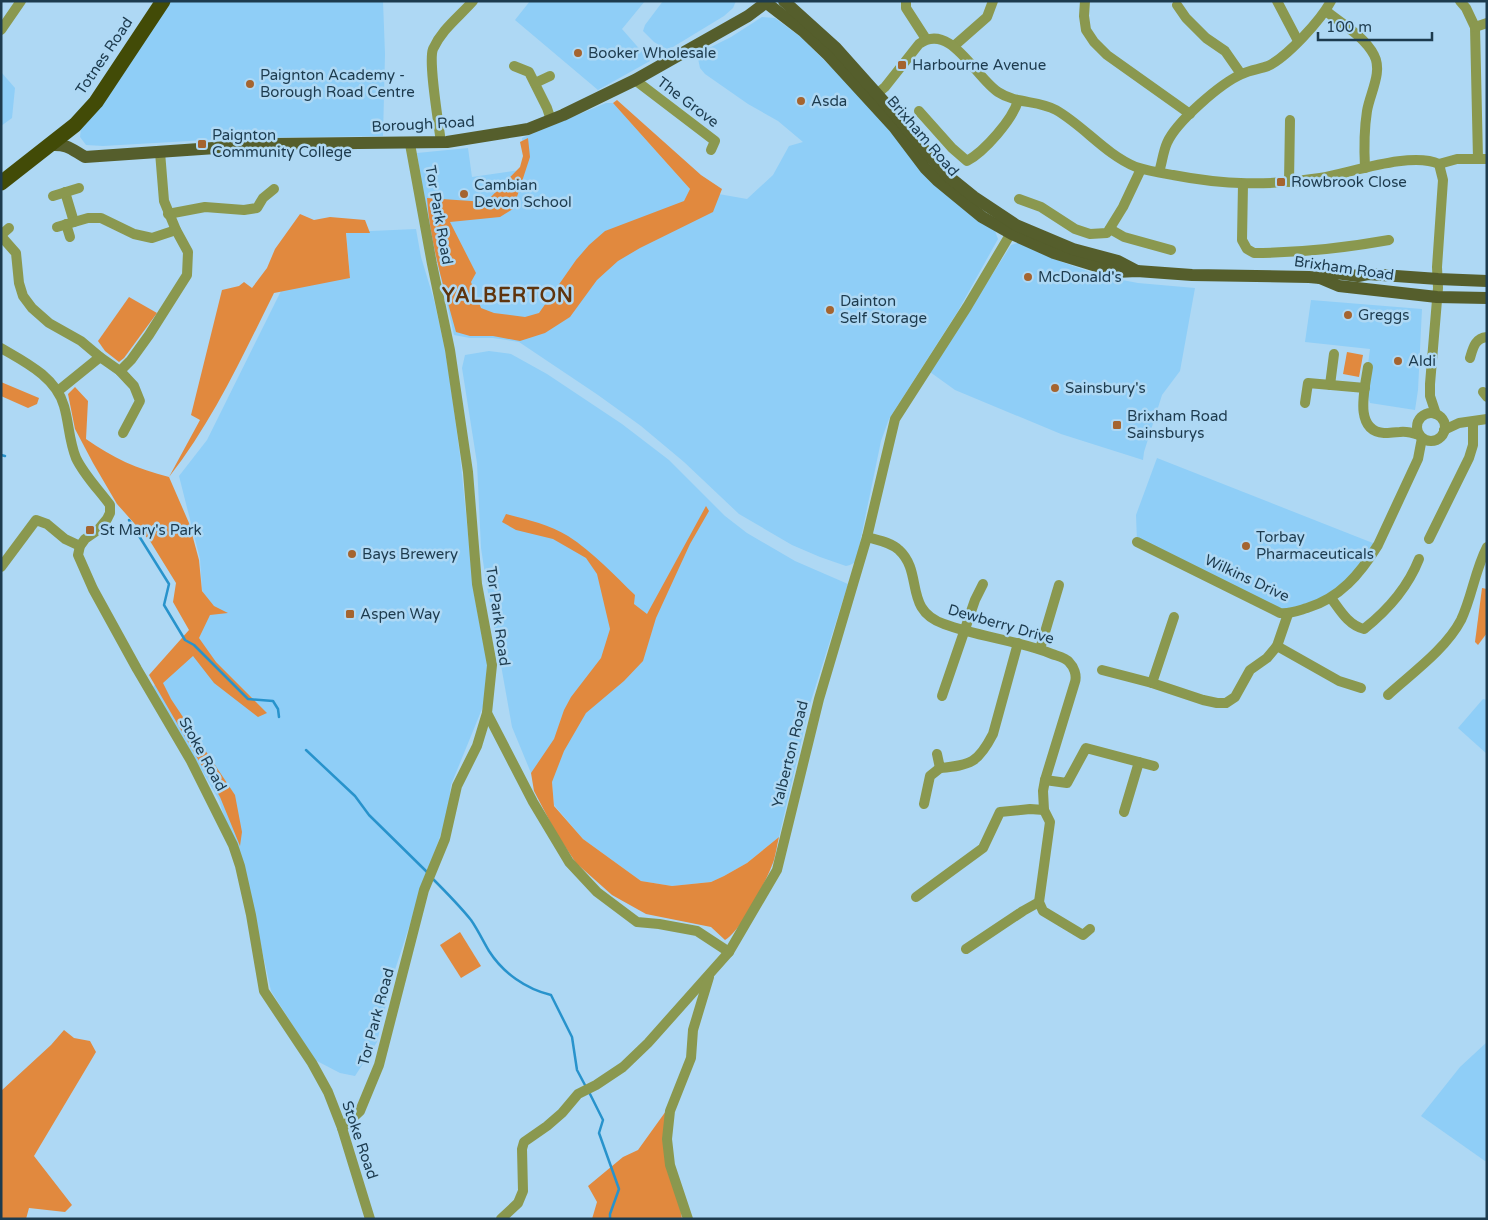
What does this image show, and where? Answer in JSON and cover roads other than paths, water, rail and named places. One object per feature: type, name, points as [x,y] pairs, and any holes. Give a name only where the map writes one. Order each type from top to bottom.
[{"type":"highway","name":"Totnes Road","points":[[1,183],[75,125],[96,102],[162,1]]},
{"type":"main road","name":"Brixham Road","points":[[784,1],[836,48],[925,168],[937,180],[982,217],[1014,229],[1054,252],[1116,272],[1136,271],[1192,275],[1320,278],[1338,286],[1438,288],[1487,281]]},
{"type":"main road","name":"Borough Road","points":[[51,145],[62,144],[85,157],[272,144],[410,144],[493,136],[528,129],[634,80],[748,16],[766,2]]},
{"type":"main road","name":"Brixham Road","points":[[766,2],[802,31],[873,97]]},
{"type":"main road","points":[[71,148],[70,137],[75,125]]},
{"type":"main road","points":[[1320,278],[1336,273],[1358,276],[1368,283],[1438,288]]},
{"type":"main road","name":"Brixham Road","points":[[1438,288],[1487,298]]},
{"type":"street","points":[[1,30],[21,1]]},
{"type":"street","points":[[441,142],[432,51],[449,25],[473,1]]},
{"type":"street","points":[[906,1],[906,8],[926,39]]},
{"type":"street","points":[[954,46],[987,17],[993,1]]},
{"type":"street","points":[[1085,1],[1084,16],[1086,30],[1094,42],[1107,55],[1190,114]]},
{"type":"street","points":[[1277,1],[1298,41]]},
{"type":"street","points":[[1159,172],[1168,142],[1190,114],[1212,94],[1241,74],[1268,66],[1279,58],[1326,11],[1331,1]]},
{"type":"street","points":[[873,97],[885,86],[912,52],[926,39],[942,39],[954,46],[968,63],[997,91],[1018,100],[1055,110],[1128,164],[1141,169],[1190,178],[1243,184],[1289,182],[1318,178],[1400,161],[1421,160],[1439,164],[1457,159],[1482,159],[1475,27],[1466,8],[1460,1]]},
{"type":"street","points":[[1178,5],[1186,18],[1224,51],[1241,74]]},
{"type":"street","points":[[1326,11],[1363,40],[1375,57],[1377,69],[1367,109],[1363,145],[1365,168]]},
{"type":"street","points":[[1475,27],[1487,23]]},
{"type":"street","points":[[514,66],[529,72],[551,120]]},
{"type":"street","points":[[534,83],[550,76]]},
{"type":"street","name":"The Grove","points":[[634,80],[715,141],[711,150]]},
{"type":"street","points":[[920,111],[952,148],[967,161],[1008,121],[1018,100]]},
{"type":"street","points":[[1289,182],[1290,120]]},
{"type":"street","name":"Tor Park Road","points":[[342,1128],[360,1111],[380,1066],[427,882],[444,839],[457,786],[477,746],[487,712],[492,664],[476,584],[468,472],[450,350],[410,144]]},
{"type":"street","points":[[120,371],[131,360],[187,275],[188,252],[168,214],[164,201],[160,152]]},
{"type":"street","name":"Wilkins Drive","points":[[1137,542],[1268,608],[1288,614],[1317,605],[1331,598],[1344,587],[1370,558],[1378,545],[1418,458],[1421,436],[1417,428],[1430,396],[1443,180],[1439,164]]},
{"type":"street","points":[[1019,198],[1042,207],[1075,229],[1090,234],[1107,232],[1141,169]]},
{"type":"street","points":[[1243,184],[1242,240],[1247,249],[1254,253],[1309,252],[1388,240]]},
{"type":"street","points":[[53,196],[78,188]]},
{"type":"street","points":[[168,214],[205,208],[244,210],[257,208],[263,198],[274,189]]},
{"type":"street","points":[[65,192],[66,224],[70,237]]},
{"type":"street","points":[[66,224],[88,218],[101,218],[134,234],[152,238],[176,230]]},
{"type":"street","name":"Yalberton Road","points":[[500,1219],[518,1203],[523,1191],[522,1149],[524,1142],[562,1113],[578,1094],[623,1068],[636,1055],[729,952],[777,870],[819,699],[866,537],[895,419],[1014,229]]},
{"type":"street","points":[[1110,229],[1124,237],[1171,250]]},
{"type":"street","points":[[4,233],[16,253],[19,283],[23,296],[32,308],[48,323],[81,341],[120,371],[134,386],[140,401],[123,433]]},
{"type":"street","points":[[1470,358],[1478,340],[1481,337],[1487,337]]},
{"type":"street","points":[[1,348],[39,372],[58,391],[64,406],[70,439],[77,460],[110,505],[110,513],[107,520],[98,530],[85,539],[80,546],[65,539],[47,524],[36,520],[1,567]]},
{"type":"street","points":[[1330,385],[1334,354]]},
{"type":"street","points":[[58,391],[100,357]]},
{"type":"street","points":[[1368,367],[1364,414],[1369,427],[1374,431],[1385,433],[1407,432],[1427,440],[1434,440]]},
{"type":"street","points":[[1305,403],[1308,383],[1365,388]]},
{"type":"street","name":"Wilkins Drive","points":[[1418,458],[1434,440],[1441,436],[1441,421],[1430,396]]},
{"type":"street","points":[[1407,432],[1427,414],[1441,421],[1460,423],[1482,418]]},
{"type":"street","points":[[1429,539],[1469,458],[1482,418]]},
{"type":"street","name":"Dewberry Drive","points":[[866,537],[898,549],[906,560],[919,603],[924,613],[934,621],[1040,649],[1068,660],[1077,676],[1043,791],[1044,810],[1050,822],[1038,902]]},
{"type":"street","name":"Stoke Road","points":[[80,546],[78,555],[92,588],[137,669],[192,761],[233,845],[251,914],[264,991],[312,1063],[328,1092],[342,1128],[370,1219]]},
{"type":"street","points":[[1388,695],[1433,654],[1453,632],[1465,609],[1487,547]]},
{"type":"street","points":[[1331,598],[1347,619],[1358,628],[1364,629],[1402,591],[1414,573],[1419,559]]},
{"type":"street","points":[[942,696],[964,630],[983,584]]},
{"type":"street","points":[[1040,649],[1059,585]]},
{"type":"street","points":[[1102,670],[1152,683],[1203,700],[1226,703],[1235,697],[1250,670],[1267,658],[1277,646],[1288,614]]},
{"type":"street","points":[[1152,683],[1174,618]]},
{"type":"street","points":[[924,804],[930,776],[940,768],[965,766],[973,761],[987,746],[993,734],[1018,643]]},
{"type":"street","points":[[1277,646],[1339,681],[1361,688]]},
{"type":"street","points":[[487,712],[533,802],[569,862],[597,892],[637,922],[697,931],[729,952]]},
{"type":"street","points":[[1045,780],[1068,783],[1086,748],[1154,766]]},
{"type":"street","points":[[937,754],[940,768]]},
{"type":"street","points":[[1124,812],[1139,762]]},
{"type":"street","points":[[916,897],[984,848],[1000,812],[1030,808],[1044,810]]},
{"type":"street","points":[[966,949],[1038,902],[1043,911],[1082,935],[1090,929]]},
{"type":"street","points":[[688,1219],[670,1165],[667,1139],[670,1111],[691,1058],[694,1030],[710,973]]},
{"type":"waterway","points":[[1,455],[5,456]]},
{"type":"waterway","points":[[129,520],[169,584],[164,605],[185,640],[194,645],[248,699],[273,701],[278,709],[279,717]]},
{"type":"waterway","points":[[306,750],[355,796],[369,815],[428,873]]},
{"type":"waterway","points":[[431,877],[471,920],[489,951],[508,973],[533,989],[551,995],[572,1037],[577,1070],[586,1087]]},
{"type":"waterway","points":[[589,1092],[603,1120],[599,1133],[619,1189],[610,1219]]},
{"type":"place","name":"Booker Wholesale","points":[[578,53]]},
{"type":"place","name":"Harbourne Avenue","points":[[902,65]]},
{"type":"place","name":"Paignton Academy - Borough Road Centre","points":[[250,84]]},
{"type":"place","name":"Asda","points":[[801,101]]},
{"type":"place","name":"Paignton Community College","points":[[202,144]]},
{"type":"place","name":"Rowbrook Close","points":[[1281,182]]},
{"type":"place","name":"Cambian Devon School","points":[[464,194]]},
{"type":"place","name":"McDonald's","points":[[1028,277]]},
{"type":"place","name":"Dainton Self Storage","points":[[830,310]]},
{"type":"place","name":"Greggs","points":[[1348,315]]},
{"type":"place","name":"Aldi","points":[[1398,361]]},
{"type":"place","name":"Sainsbury's","points":[[1055,388]]},
{"type":"place","name":"Brixham Road Sainsburys","points":[[1117,425]]},
{"type":"place","name":"St Mary's Park","points":[[90,530]]},
{"type":"place","name":"Torbay Pharmaceuticals","points":[[1246,546]]},
{"type":"place","name":"Bays Brewery","points":[[352,554]]},
{"type":"place","name":"Aspen Way","points":[[350,614]]},
{"type":"district","name":"YALBERTON","points":[[508,295]]}]
